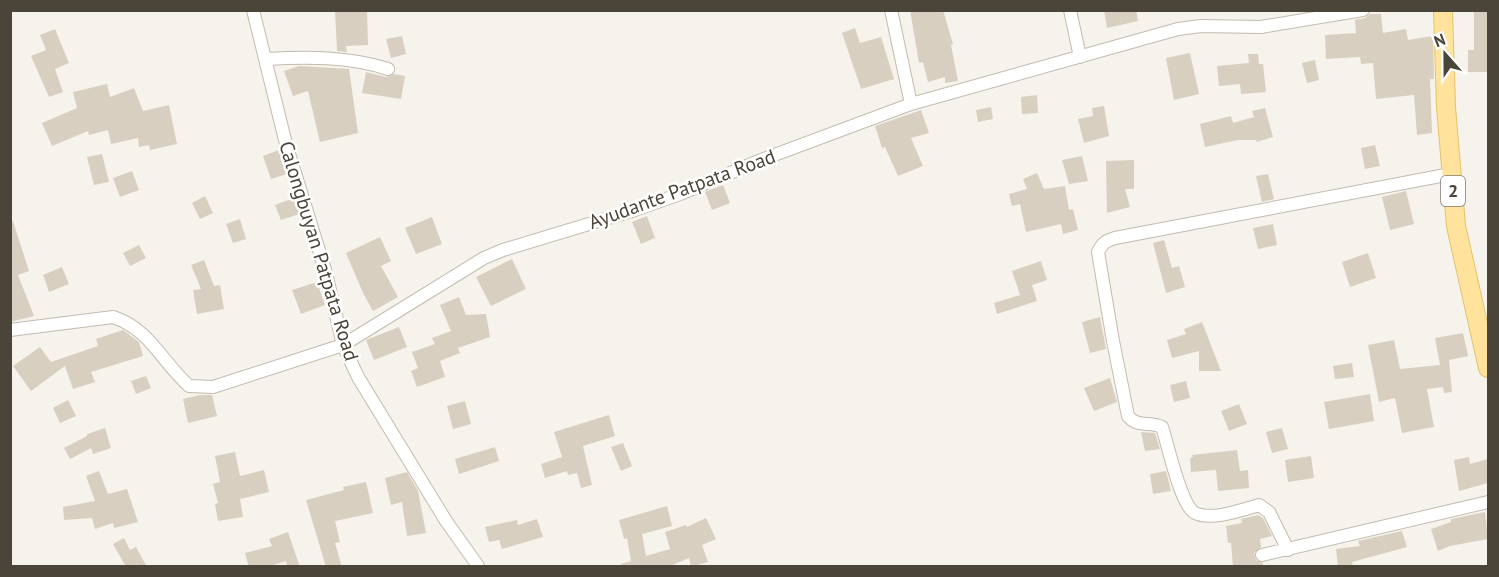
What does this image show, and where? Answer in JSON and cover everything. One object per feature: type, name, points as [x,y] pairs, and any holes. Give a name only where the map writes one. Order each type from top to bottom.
[{"type":"main road","name":"2","points":[[1443,10],[1446,107],[1456,226],[1488,368]]},
{"type":"street","name":"Calongbuyan Patpata Road","points":[[254,10],[286,144],[326,273],[343,345],[358,377],[446,521],[478,567]]},
{"type":"street","points":[[891,10],[911,104]]},
{"type":"street","points":[[1070,10],[1080,57]]},
{"type":"street","name":"Ayudante Patpata Road","points":[[10,330],[113,317],[139,329],[189,386],[213,387],[343,345],[484,258],[503,250],[680,194],[761,160],[911,104],[1145,38],[1201,26],[1261,27],[1363,10]]},
{"type":"street","points":[[265,58],[343,58],[363,61],[388,69]]},
{"type":"street","points":[[1288,550],[1269,512],[1259,505],[1226,514],[1195,513],[1183,494],[1162,427],[1155,424],[1137,424],[1128,416],[1098,252],[1105,242],[1115,238],[1451,174]]},
{"type":"street","points":[[1262,555],[1488,502]]},
{"type":"building","points":[[335,10],[367,10],[368,45],[346,46],[347,52],[337,51]]},
{"type":"building","points":[[910,10],[943,10],[953,44],[951,45],[958,81],[945,83],[945,77],[928,82],[923,62],[919,63]]},
{"type":"building","points":[[1104,10],[1136,10],[1138,21],[1107,28]]},
{"type":"building","points":[[1474,10],[1488,10],[1488,72],[1468,72],[1468,50],[1474,50]]},
{"type":"building","points":[[1370,14],[1381,14],[1383,33],[1406,29],[1408,40],[1433,36],[1434,79],[1430,79],[1432,133],[1417,135],[1414,95],[1376,99],[1373,63],[1361,64],[1360,57],[1326,59],[1325,35],[1356,33],[1355,20],[1365,18]]},
{"type":"building","points":[[855,28],[860,43],[881,37],[894,79],[861,89],[842,33]]},
{"type":"building","points":[[55,29],[69,63],[55,69],[63,92],[49,97],[31,56],[46,50],[40,35]]},
{"type":"building","points":[[402,36],[406,54],[391,58],[386,39]]},
{"type":"building","points":[[1190,53],[1199,94],[1174,100],[1166,58]]},
{"type":"building","points":[[1248,54],[1258,54],[1259,64],[1263,64],[1266,92],[1241,94],[1240,84],[1219,86],[1217,66],[1249,63]]},
{"type":"building","points":[[1315,60],[1319,80],[1307,83],[1302,63]]},
{"type":"building","points":[[299,66],[349,69],[358,133],[320,142],[308,91],[293,96],[284,71]]},
{"type":"building","points":[[366,72],[386,77],[394,74],[405,76],[401,99],[362,93]]},
{"type":"building","points":[[107,84],[110,97],[134,88],[143,111],[169,105],[177,144],[150,150],[149,145],[139,147],[138,138],[111,144],[108,130],[89,135],[88,131],[52,146],[42,123],[77,108],[73,92]]},
{"type":"building","points":[[1037,95],[1038,113],[1022,114],[1021,97]]},
{"type":"building","points":[[1104,106],[1109,136],[1084,143],[1078,119],[1093,116],[1092,108]]},
{"type":"building","points":[[991,107],[993,119],[978,122],[976,110]]},
{"type":"building","points":[[1265,108],[1273,137],[1257,142],[1256,140],[1238,140],[1205,147],[1200,124],[1231,116],[1233,123],[1254,117],[1252,111]]},
{"type":"building","points":[[921,110],[929,133],[911,138],[923,166],[898,176],[885,147],[882,148],[875,126]]},
{"type":"building","points":[[1375,145],[1380,166],[1365,169],[1361,148]]},
{"type":"building","points":[[279,150],[287,174],[271,179],[263,156]]},
{"type":"building","points":[[102,154],[109,182],[94,185],[87,157]]},
{"type":"building","points":[[1082,156],[1088,181],[1069,184],[1062,160]]},
{"type":"building","points":[[1134,160],[1134,189],[1125,189],[1130,207],[1107,213],[1106,161]]},
{"type":"building","points":[[132,171],[139,190],[120,197],[113,178]]},
{"type":"building","points":[[1037,173],[1044,189],[1065,186],[1069,210],[1073,209],[1078,230],[1063,234],[1061,224],[1026,232],[1020,204],[1012,206],[1009,194],[1027,189],[1023,179]]},
{"type":"building","points":[[1268,174],[1274,199],[1262,202],[1256,176]]},
{"type":"building","points":[[723,185],[730,203],[712,210],[705,192]]},
{"type":"building","points":[[1406,191],[1414,224],[1390,230],[1382,197]]},
{"type":"building","points":[[205,196],[213,213],[200,219],[192,203]]},
{"type":"building","points":[[294,198],[299,214],[281,220],[275,205]]},
{"type":"building","points":[[647,216],[655,238],[641,244],[632,222]]},
{"type":"building","points":[[432,217],[442,244],[416,254],[405,228]]},
{"type":"building","points":[[240,219],[246,239],[233,243],[226,224]]},
{"type":"building","points":[[13,221],[29,271],[18,275],[34,316],[10,322],[10,222]]},
{"type":"building","points":[[1273,224],[1277,245],[1258,249],[1253,228]]},
{"type":"building","points":[[380,237],[391,261],[381,266],[398,297],[373,311],[346,253]]},
{"type":"building","points":[[1164,240],[1172,268],[1179,266],[1185,287],[1166,293],[1153,243]]},
{"type":"building","points":[[139,245],[146,258],[130,266],[123,253]]},
{"type":"building","points":[[1368,253],[1376,278],[1350,287],[1342,262]]},
{"type":"building","points":[[512,259],[526,289],[491,306],[476,277]]},
{"type":"building","points":[[204,260],[214,286],[220,285],[224,309],[197,314],[193,290],[201,289],[191,265]]},
{"type":"building","points":[[1041,261],[1047,280],[1032,285],[1037,301],[997,314],[994,303],[1020,295],[1012,271]]},
{"type":"building","points":[[62,267],[69,284],[49,292],[43,275]]},
{"type":"building","points":[[317,282],[325,305],[301,314],[292,290]]},
{"type":"building","points":[[459,297],[466,315],[486,314],[490,337],[458,348],[460,353],[440,361],[445,377],[417,387],[411,371],[418,368],[412,352],[435,344],[432,338],[451,331],[440,305]]},
{"type":"building","points":[[1100,317],[1106,349],[1090,353],[1082,322]]},
{"type":"building","points":[[1202,322],[1221,371],[1199,371],[1199,351],[1172,358],[1167,340],[1186,334],[1184,329]]},
{"type":"building","points":[[399,327],[407,347],[374,360],[366,340]]},
{"type":"building","points":[[123,330],[139,342],[143,356],[91,372],[95,382],[73,389],[65,366],[31,391],[13,366],[40,347],[51,362],[98,346],[96,339]]},
{"type":"building","points":[[1463,333],[1468,356],[1449,360],[1452,392],[1444,393],[1443,387],[1427,389],[1434,427],[1402,433],[1395,398],[1379,402],[1368,345],[1394,340],[1400,369],[1440,365],[1435,338]]},
{"type":"building","points":[[1352,363],[1354,377],[1335,379],[1333,366]]},
{"type":"building","points":[[146,376],[151,388],[136,394],[131,381]]},
{"type":"building","points":[[1110,378],[1117,402],[1094,411],[1084,388]]},
{"type":"building","points":[[1186,381],[1190,398],[1174,402],[1170,385]]},
{"type":"building","points":[[1370,394],[1374,421],[1329,429],[1324,402]]},
{"type":"building","points":[[212,395],[217,416],[188,423],[183,399]]},
{"type":"building","points":[[68,400],[76,416],[60,423],[53,408]]},
{"type":"building","points":[[465,401],[471,424],[453,429],[447,406]]},
{"type":"building","points":[[1239,404],[1247,424],[1229,431],[1221,411]]},
{"type":"building","points":[[609,415],[615,436],[583,446],[592,485],[581,488],[577,473],[568,475],[567,471],[545,478],[541,464],[562,457],[554,432]]},
{"type":"building","points":[[105,428],[111,448],[93,454],[91,448],[70,459],[64,448],[87,434]]},
{"type":"building","points":[[1282,428],[1288,449],[1272,453],[1266,432]]},
{"type":"building","points":[[1141,432],[1155,433],[1160,449],[1145,451]]},
{"type":"building","points":[[623,443],[632,466],[621,471],[611,447]]},
{"type":"building","points":[[495,447],[499,461],[459,474],[455,459]]},
{"type":"building","points":[[1237,450],[1240,471],[1248,470],[1249,488],[1218,491],[1216,470],[1191,472],[1190,458],[1193,457],[1192,455]]},
{"type":"building","points":[[235,452],[240,476],[264,470],[269,492],[240,499],[243,517],[218,521],[215,504],[218,503],[213,484],[220,482],[215,456]]},
{"type":"building","points":[[1311,456],[1314,478],[1288,482],[1285,460]]},
{"type":"building","points":[[1469,457],[1470,464],[1488,459],[1488,483],[1459,491],[1454,460]]},
{"type":"building","points":[[99,471],[108,494],[127,489],[138,522],[114,528],[113,523],[95,529],[92,518],[64,520],[63,507],[95,501],[86,476]]},
{"type":"building","points":[[1166,471],[1171,491],[1153,494],[1150,474]]},
{"type":"building","points":[[407,472],[418,491],[426,533],[407,536],[402,502],[391,505],[385,478]]},
{"type":"building","points":[[366,482],[373,513],[335,521],[340,542],[335,543],[342,567],[326,567],[306,500],[344,490],[343,487]]},
{"type":"building","points":[[667,506],[672,526],[642,534],[646,556],[670,549],[665,532],[686,525],[687,527],[706,518],[716,539],[702,545],[708,562],[691,567],[689,558],[668,567],[622,567],[621,564],[631,561],[627,538],[624,539],[619,520]]},
{"type":"building","points":[[1485,512],[1488,539],[1450,546],[1438,551],[1431,529],[1451,522],[1451,519]]},
{"type":"building","points":[[1258,515],[1263,518],[1272,536],[1260,539],[1261,547],[1254,553],[1256,560],[1263,563],[1263,567],[1233,567],[1231,543],[1228,543],[1226,526],[1242,523],[1241,519]]},
{"type":"building","points":[[537,519],[543,537],[502,549],[499,540],[489,542],[485,527],[517,520],[518,525]]},
{"type":"building","points":[[1402,531],[1407,547],[1352,562],[1353,566],[1338,567],[1336,549],[1360,546],[1358,541]]},
{"type":"building","points":[[288,532],[300,567],[287,567],[286,561],[267,567],[249,567],[245,553],[272,546],[269,539]]},
{"type":"building","points":[[124,538],[130,550],[136,547],[147,567],[126,567],[113,544]]}]
